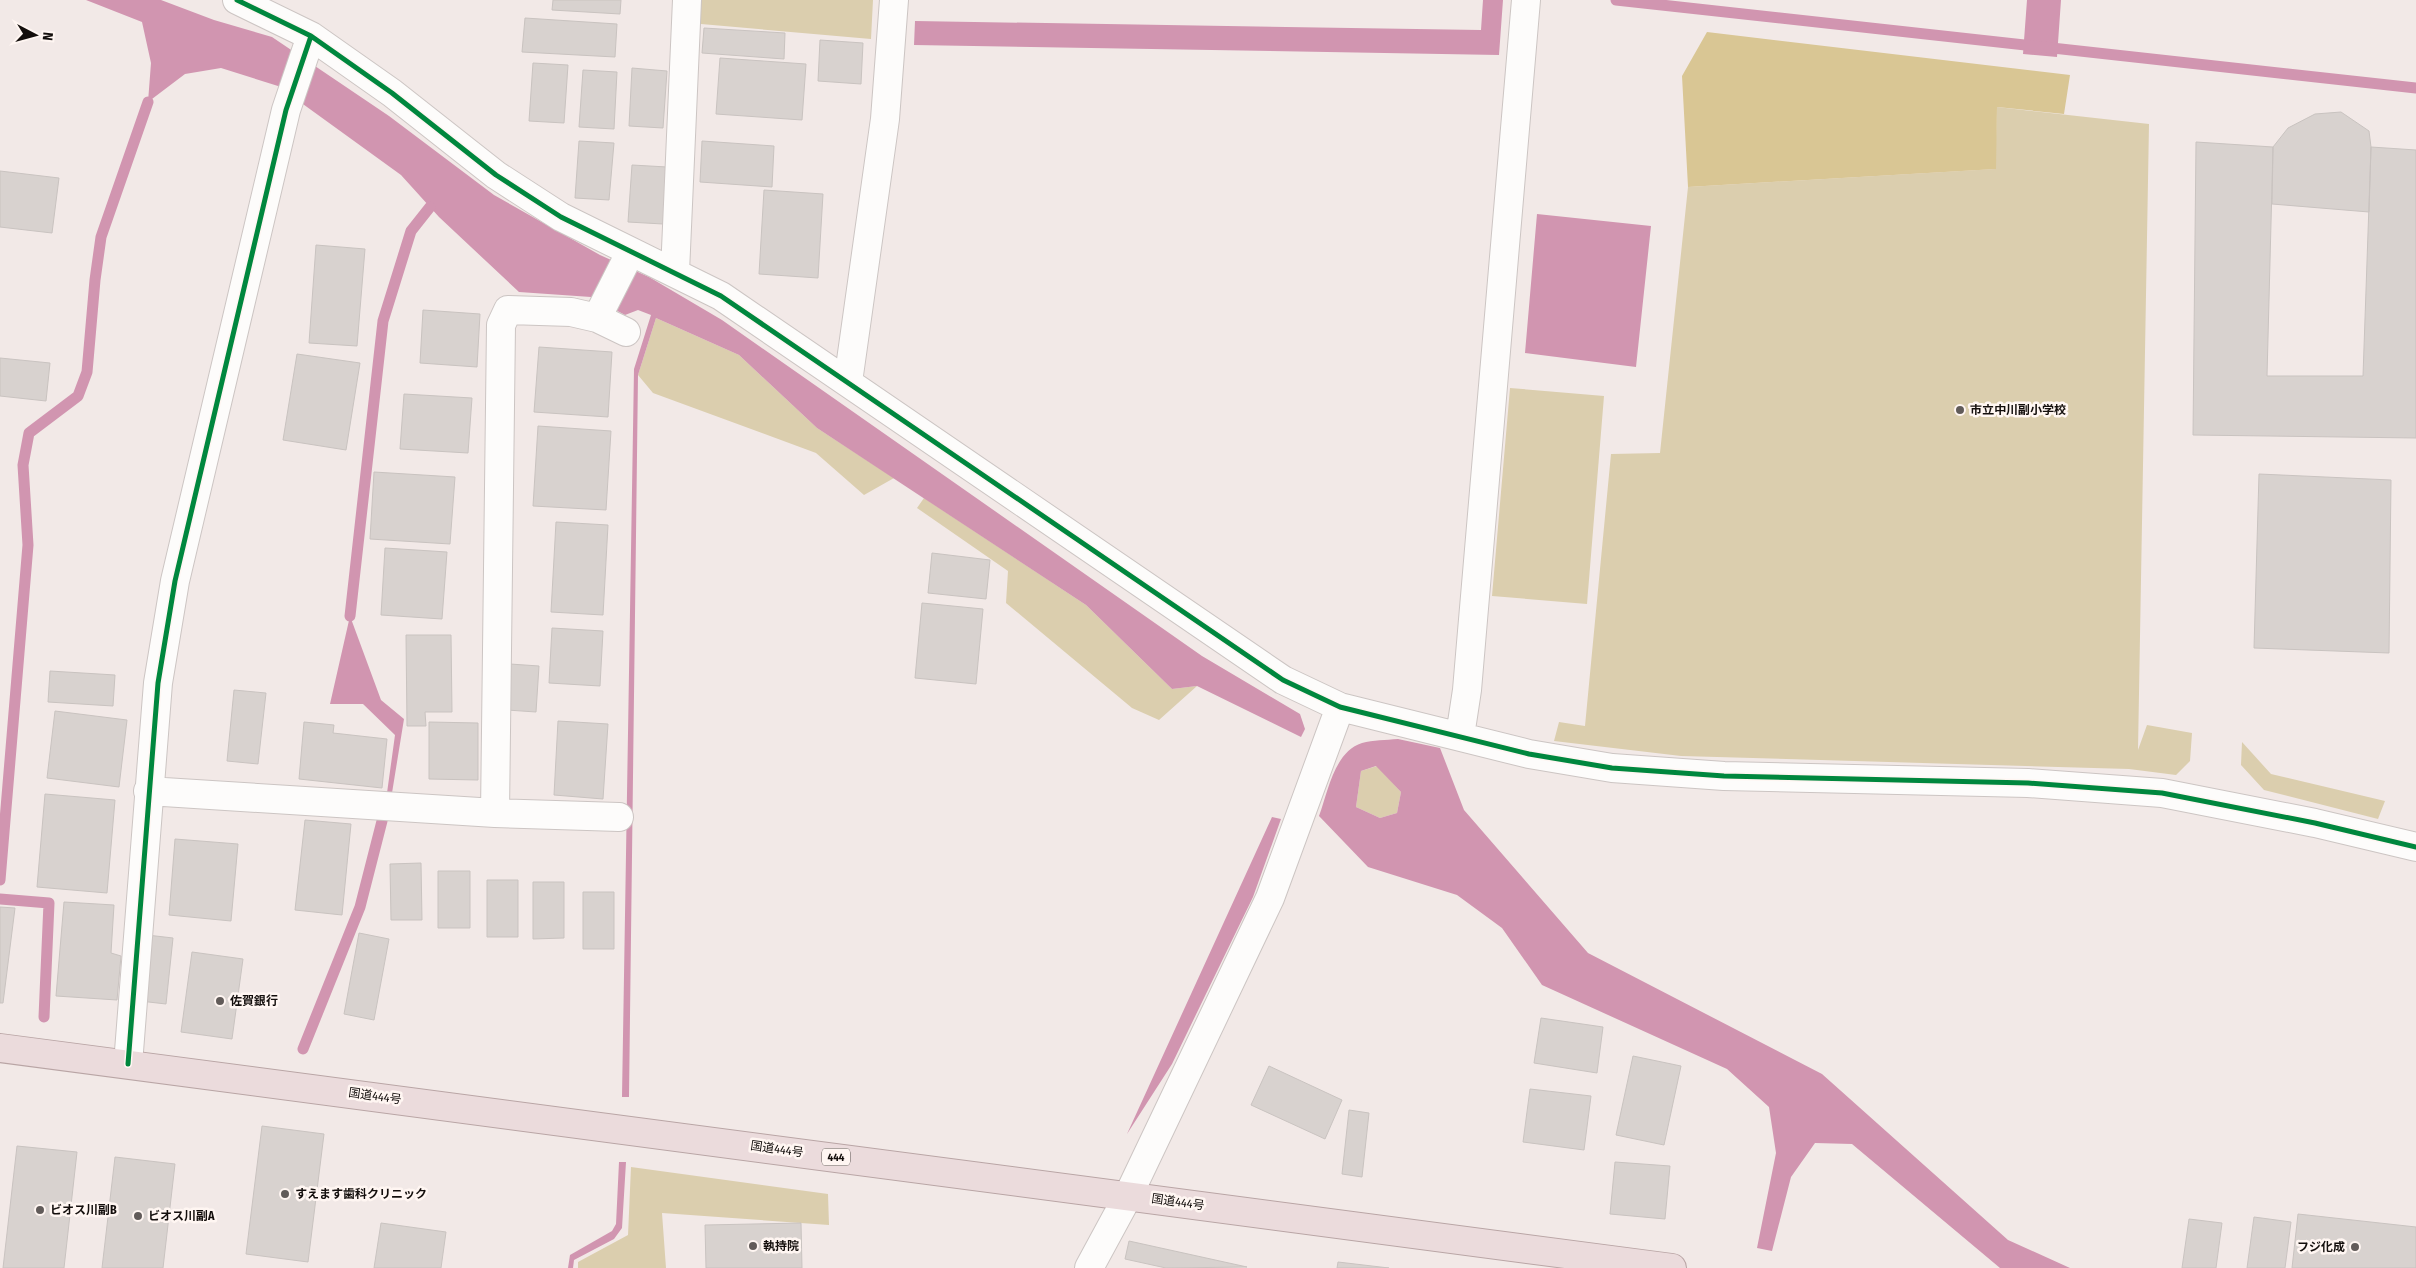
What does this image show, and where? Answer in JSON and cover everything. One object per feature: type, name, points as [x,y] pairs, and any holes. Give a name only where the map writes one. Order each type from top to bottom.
[{"type":"highway","name":"国道444号","points":[[0,1048],[1672,1268]]},
{"type":"street","points":[[237,0],[311,36],[392,93],[496,175],[561,217],[630,253],[675,272],[721,296],[1283,680],[1340,707],[1529,754],[1612,768],[1724,776],[2028,783],[2162,793],[2207,790],[2416,847]]},
{"type":"street","points":[[675,272],[687,0]]},
{"type":"street","points":[[848,382],[885,119],[894,0]]},
{"type":"street","points":[[1460,736],[1468,690],[1526,0]]},
{"type":"street","points":[[128,1064],[158,683],[175,581],[286,110],[311,36]]},
{"type":"street","points":[[597,318],[630,253]]},
{"type":"street","points":[[495,813],[501,325],[508,310],[571,312],[597,318],[626,332]]},
{"type":"street","points":[[1089,1268],[1128,1196],[1270,898],[1340,707]]},
{"type":"street","points":[[148,791],[495,813],[619,817]]},
{"type":"shaded area","points":[[86,0],[161,0],[214,20],[272,37],[389,116],[494,195],[600,255],[649,277],[722,320],[1202,656],[1300,714],[1305,729],[1301,737],[1197,686],[1172,689],[1086,605],[817,428],[739,355],[656,318],[638,375],[629,1097],[622,1097],[634,369],[651,315],[638,310],[625,315],[591,297],[519,292],[439,217],[401,175],[278,86],[221,68],[185,74],[148,102],[151,63],[142,22]]},
{"type":"shaded area","points":[[701,0],[873,0],[871,39],[701,24]]},
{"type":"shaded area","points":[[1483,0],[1503,0],[1499,55],[914,45],[915,21],[1481,30]]},
{"type":"shaded area","points":[[2027,0],[2061,0],[2057,57],[2023,54]]},
{"type":"shaded area","points":[[1707,32],[2070,75],[2064,114],[1997,107],[1996,169],[1688,187],[1682,76]]},
{"type":"shaded area","points":[[1997,107],[2149,124],[2138,750],[2147,725],[2192,733],[2190,761],[2176,775],[2129,769],[1681,756],[1554,741],[1559,722],[1585,726],[1611,454],[1660,453],[1688,187],[1995,169]]},
{"type":"shaded area","points":[[1537,214],[1651,226],[1636,367],[1525,353]]},
{"type":"shaded area","points":[[656,318],[739,355],[817,428],[894,478],[864,495],[816,453],[653,393],[638,375]]},
{"type":"shaded area","points":[[1510,388],[1604,396],[1587,604],[1492,596]]},
{"type":"shaded area","points":[[924,498],[1086,605],[1172,689],[1197,686],[1159,720],[1132,708],[1006,603],[1008,571],[917,508]]},
{"type":"shaded area","points":[[350,616],[381,700],[404,719],[392,793],[387,793],[395,735],[363,704],[330,704]]},
{"type":"shaded area","points":[[1398,739],[1440,748],[1464,810],[1588,953],[1822,1074],[2008,1240],[2070,1268],[2000,1268],[1852,1144],[1815,1143],[1791,1177],[1772,1251],[1757,1248],[1776,1153],[1769,1107],[1727,1069],[1542,985],[1502,928],[1457,895],[1368,867],[1319,816],[1333,774],[1338,764],[1352,748],[1362,743]],"holes":[[[1376,766],[1401,792],[1397,813],[1380,818],[1356,807],[1361,771]]]},
{"type":"shaded area","points":[[2242,742],[2271,774],[2385,801],[2378,819],[2264,790],[2241,765]]},
{"type":"shaded area","points":[[1377,766],[1401,792],[1397,813],[1380,818],[1356,807],[1361,771]]},
{"type":"shaded area","points":[[1272,817],[1281,819],[1253,897],[1172,1064],[1127,1134]]},
{"type":"shaded area","points":[[619,1162],[626,1162],[622,1228],[614,1239],[574,1260],[573,1268],[568,1268],[570,1255],[612,1231],[616,1224]]},
{"type":"shaded area","points":[[631,1167],[828,1194],[829,1225],[662,1213],[666,1268],[578,1268],[578,1262],[628,1235]]},
{"type":"building","points":[[553,0],[621,0],[620,14],[552,10]]},
{"type":"building","points":[[525,18],[617,24],[615,57],[522,52]]},
{"type":"building","points":[[704,28],[785,33],[784,59],[702,53]]},
{"type":"building","points":[[820,40],[863,43],[861,84],[818,81]]},
{"type":"building","points":[[720,58],[806,64],[802,120],[716,114]]},
{"type":"building","points":[[533,63],[568,65],[564,123],[529,121]]},
{"type":"building","points":[[632,68],[667,71],[663,128],[629,126]]},
{"type":"building","points":[[583,70],[617,72],[614,129],[579,127]]},
{"type":"building","points":[[2341,112],[2369,131],[2371,147],[2369,212],[2272,204],[2273,147],[2288,128],[2315,114]]},
{"type":"building","points":[[579,141],[614,143],[609,200],[575,198]]},
{"type":"building","points":[[702,141],[774,146],[772,187],[700,182]]},
{"type":"building","points":[[2196,142],[2273,147],[2267,376],[2363,376],[2371,147],[2416,150],[2416,438],[2193,435]]},
{"type":"building","points":[[632,165],[667,167],[663,224],[628,222]]},
{"type":"building","points":[[0,171],[59,178],[52,233],[0,227]]},
{"type":"building","points":[[764,190],[823,194],[818,278],[759,274]]},
{"type":"building","points":[[316,245],[365,249],[357,346],[309,343]]},
{"type":"building","points":[[423,310],[480,314],[477,367],[420,363]]},
{"type":"building","points":[[539,347],[612,352],[608,417],[534,412]]},
{"type":"building","points":[[297,354],[360,363],[346,450],[283,440]]},
{"type":"building","points":[[0,358],[50,363],[46,401],[0,396]]},
{"type":"building","points":[[404,394],[472,398],[468,453],[400,449]]},
{"type":"building","points":[[538,426],[611,431],[606,510],[533,506]]},
{"type":"building","points":[[374,472],[455,477],[450,544],[370,539]]},
{"type":"building","points":[[2259,474],[2391,480],[2389,653],[2254,648]]},
{"type":"building","points":[[556,522],[608,525],[603,615],[551,612]]},
{"type":"building","points":[[385,548],[447,552],[442,619],[381,615]]},
{"type":"building","points":[[932,553],[990,560],[986,599],[928,593]]},
{"type":"building","points":[[922,603],[983,609],[976,684],[915,678]]},
{"type":"building","points":[[552,628],[603,631],[600,686],[549,683]]},
{"type":"building","points":[[406,635],[451,635],[452,712],[425,712],[426,726],[407,726]]},
{"type":"building","points":[[510,664],[539,666],[536,712],[507,710]]},
{"type":"building","points":[[50,671],[115,675],[113,706],[48,702]]},
{"type":"building","points":[[234,690],[266,693],[258,764],[227,761]]},
{"type":"building","points":[[55,711],[127,720],[119,787],[47,778]]},
{"type":"building","points":[[558,721],[608,724],[603,799],[554,795]]},
{"type":"building","points":[[304,722],[334,725],[333,733],[387,739],[382,788],[299,779]]},
{"type":"building","points":[[429,722],[478,723],[478,780],[429,779]]},
{"type":"building","points":[[45,794],[115,800],[107,893],[37,887]]},
{"type":"building","points":[[305,820],[351,824],[342,915],[295,910]]},
{"type":"building","points":[[175,839],[238,844],[231,921],[169,915]]},
{"type":"building","points":[[421,863],[422,920],[391,920],[390,864]]},
{"type":"building","points":[[438,871],[470,871],[470,928],[438,928]]},
{"type":"building","points":[[487,880],[518,880],[518,937],[487,937]]},
{"type":"building","points":[[533,882],[564,882],[564,938],[533,939]]},
{"type":"building","points":[[583,892],[614,892],[614,949],[583,949]]},
{"type":"building","points":[[64,902],[114,905],[111,953],[121,956],[117,1000],[56,996]]},
{"type":"building","points":[[0,907],[15,908],[3,1003],[0,1003]]},
{"type":"building","points":[[359,933],[389,939],[374,1020],[344,1014]]},
{"type":"building","points":[[147,935],[173,938],[166,1004],[140,1001]]},
{"type":"building","points":[[192,952],[243,959],[232,1039],[181,1032]]},
{"type":"building","points":[[1541,1018],[1603,1027],[1597,1073],[1534,1063]]},
{"type":"building","points":[[1633,1056],[1681,1066],[1664,1145],[1616,1135]]},
{"type":"building","points":[[1269,1066],[1342,1100],[1325,1139],[1251,1105]]},
{"type":"building","points":[[1530,1089],[1591,1096],[1584,1150],[1523,1142]]},
{"type":"building","points":[[1349,1110],[1369,1113],[1362,1177],[1342,1174]]},
{"type":"building","name":"すえます歯科クリニック","points":[[262,1126],[324,1134],[308,1262],[246,1254]]},
{"type":"building","name":"ビオス川副B","points":[[17,1146],[77,1152],[64,1268],[3,1268]]},
{"type":"building","name":"ビオス川副A","points":[[115,1157],[175,1164],[163,1268],[102,1268]]},
{"type":"building","points":[[1615,1162],[1670,1166],[1665,1219],[1610,1214]]},
{"type":"building","name":"フジ化成","points":[[2298,1214],[2416,1227],[2416,1268],[2292,1268]]},
{"type":"building","points":[[2254,1217],[2291,1222],[2285,1268],[2247,1268]]},
{"type":"building","points":[[2189,1219],[2222,1223],[2216,1268],[2182,1268]]},
{"type":"building","points":[[381,1223],[446,1232],[441,1268],[374,1268]]},
{"type":"building","name":"執持院","points":[[801,1223],[802,1268],[706,1268],[705,1225]]},
{"type":"building","points":[[1129,1241],[1247,1267],[1166,1268],[1125,1259]]},
{"type":"building","points":[[1338,1262],[1389,1268],[1337,1268]]},
{"type":"waterway","points":[[1616,0],[2416,88]]},
{"type":"waterway","points":[[0,880],[28,545],[23,465],[29,433],[78,396],[87,372],[95,280],[101,237],[148,102]]},
{"type":"waterway","points":[[350,616],[383,321],[411,231],[430,207]]},
{"type":"waterway","points":[[303,1049],[360,907],[382,821]]},
{"type":"waterway","points":[[0,899],[49,903],[44,1017]]},
{"type":"cycle path","points":[[237,0],[311,36],[392,93],[496,175],[561,217],[721,296],[1283,680],[1340,707],[1529,754],[1612,768],[1724,776],[2028,783],[2162,793],[2315,823],[2416,847]]},
{"type":"cycle path","points":[[128,1064],[158,683],[175,581],[286,110],[311,36]]},
{"type":"place","name":"市立中川副小学校","points":[[1960,410]]},
{"type":"place","name":"佐賀銀行","points":[[220,1001]]},
{"type":"place","name":"すえます歯科クリニック","points":[[285,1194]]},
{"type":"place","name":"ビオス川副B","points":[[40,1210]]},
{"type":"place","name":"ビオス川副A","points":[[138,1216]]},
{"type":"place","name":"執持院","points":[[753,1246]]},
{"type":"place","name":"フジ化成","points":[[2355,1247]]}]
